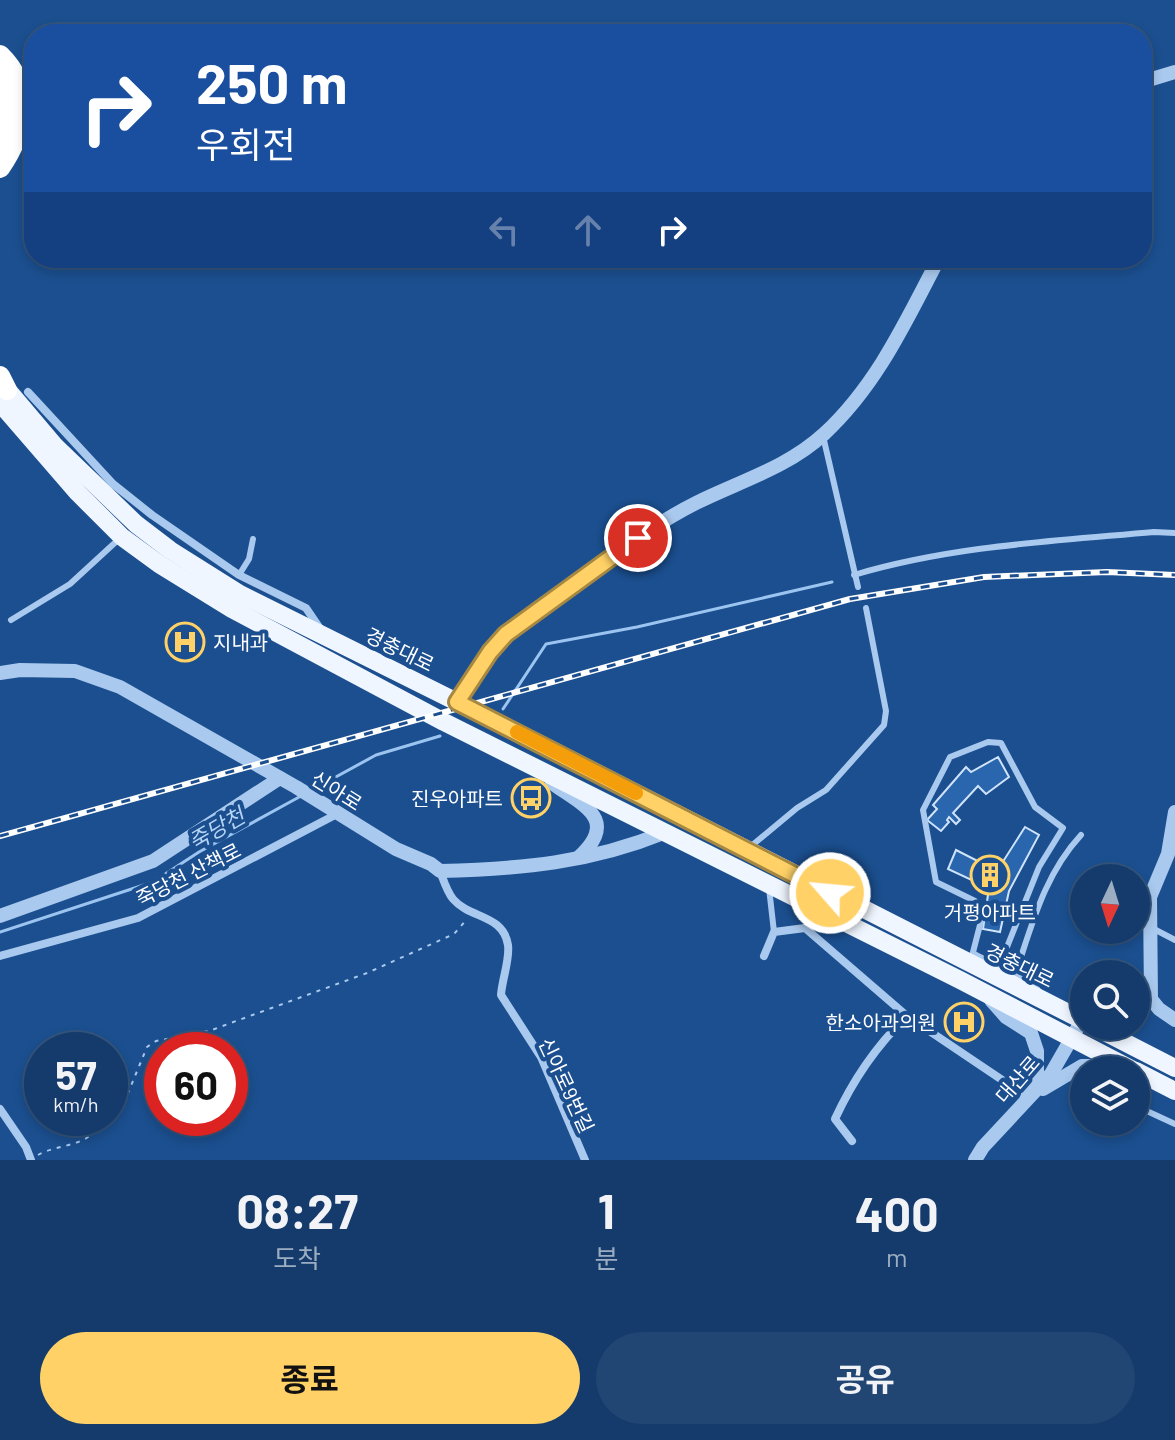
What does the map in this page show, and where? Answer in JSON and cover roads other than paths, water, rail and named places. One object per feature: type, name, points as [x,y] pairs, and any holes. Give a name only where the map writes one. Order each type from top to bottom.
[{"type":"highway","points":[[0,55],[9,63],[20,83],[24,109],[19,133],[0,168]]},
{"type":"highway","points":[[0,77],[10,102],[7,124],[0,140]]},
{"type":"main road","name":"경충대로","points":[[7,388],[91,483],[135,524],[240,594],[747,850],[968,966],[1070,1014]]},
{"type":"main road","name":"경충대로","points":[[135,524],[159,564],[232,609],[537,769],[815,908],[968,966]]},
{"type":"main road","points":[[968,966],[985,993],[1070,1037]]},
{"type":"main road","points":[[1076,1040],[1106,1056]]},
{"type":"main road","name":"경충대로","points":[[1121,1040],[1175,1068]]},
{"type":"main road","points":[[1150,1078],[1175,1091]]},
{"type":"street","points":[[1152,79],[1175,72]]},
{"type":"street","points":[[457,702],[490,652],[506,634],[535,611],[664,520],[720,491],[772,470],[823,436],[866,389],[933,268]]},
{"type":"street","points":[[135,524],[195,547],[239,575],[306,608],[326,637]]},
{"type":"street","name":"신아로","points":[[0,673],[20,670],[75,671],[98,678],[144,700],[296,787],[396,849],[440,871],[534,867],[631,846],[666,832]]},
{"type":"street","points":[[537,769],[561,790],[588,806],[595,819],[591,845],[577,858]]},
{"type":"street","points":[[0,916],[153,861],[280,778]]},
{"type":"street","points":[[1150,897],[1168,854],[1175,812]]},
{"type":"street","name":"죽당천 산책로","points":[[0,956],[138,918],[337,814]]},
{"type":"street","name":"신아로9번길","points":[[440,871],[453,900],[492,920],[505,936],[508,948],[501,995],[541,1057],[585,1160]]},
{"type":"street","points":[[1150,927],[1151,999],[1175,1020]]},
{"type":"street","points":[[764,956],[774,932],[805,928],[907,1016],[1029,1098]]},
{"type":"street","points":[[985,993],[1006,1017],[1031,1033],[1037,1051],[1037,1073],[1029,1098]]},
{"type":"street","points":[[852,1141],[835,1119],[846,1096],[892,1030],[907,1016]]},
{"type":"street","name":"대산로","points":[[975,1160],[983,1147],[1051,1074],[1071,1040]]},
{"type":"street","points":[[1029,1098],[1070,1073]]},
{"type":"street","points":[[0,1109],[31,1159]]},
{"type":"lane","points":[[823,436],[858,587]]},
{"type":"lane","points":[[11,620],[70,584],[135,524]]},
{"type":"lane","points":[[854,575],[882,567],[1011,545],[1154,532],[1175,533]]},
{"type":"lane","points":[[239,575],[249,559],[253,539]]},
{"type":"lane","points":[[747,850],[797,808],[826,790],[884,725],[886,711],[866,608]]},
{"type":"lane","points":[[999,967],[1039,867],[1063,828],[1035,807],[1001,743],[988,742],[950,757],[923,810],[936,882],[975,901],[981,921],[968,966],[999,967],[1035,985],[1047,1002]]},
{"type":"lane","points":[[1015,975],[1043,891],[1065,852],[1081,835]]},
{"type":"lane","points":[[768,884],[774,932]]},
{"type":"lane","points":[[805,928],[815,908]]},
{"type":"lane","points":[[1150,927],[1175,940]]},
{"type":"lane","points":[[1150,1112],[1175,1124]]},
{"type":"waterway","name":"죽당천","points":[[503,709],[546,644],[637,627],[832,582]]},
{"type":"waterway","name":"죽당천","points":[[312,790],[376,755],[440,736]]},
{"type":"waterway","name":"죽당천","points":[[0,932],[153,882],[199,852],[301,796]]},
{"type":"railway","points":[[0,836],[850,599],[984,577],[1107,572],[1175,575]]},
{"type":"place","name":"지내과","points":[[185,642]]},
{"type":"place","name":"진우아파트","points":[[531,798]]},
{"type":"place","name":"거평아파트","points":[[990,875]]},
{"type":"place","name":"한소아과의원","points":[[964,1022]]}]
